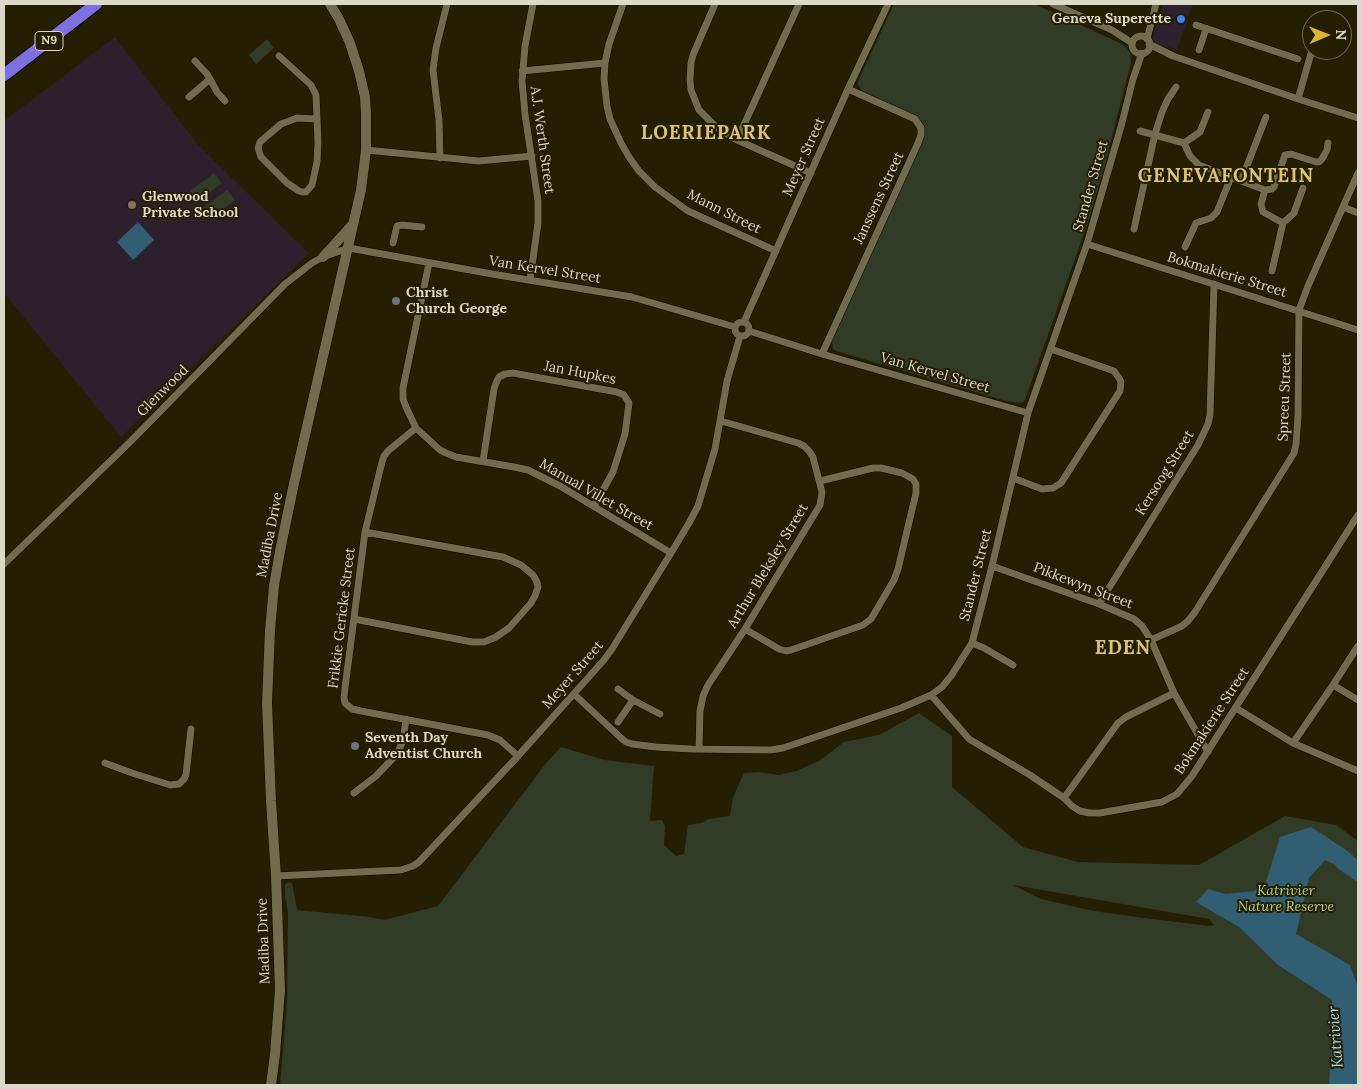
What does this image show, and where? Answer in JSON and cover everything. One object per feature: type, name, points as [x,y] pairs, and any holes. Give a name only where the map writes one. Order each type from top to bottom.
[{"type":"highway","name":"N9","points":[[4,75],[96,4]]},
{"type":"street","name":"Madiba Drive","points":[[271,1085],[276,1054],[280,990],[268,703],[270,630],[274,586],[289,506],[349,248],[361,190],[366,150],[365,97],[360,71],[350,43],[330,4]]},
{"type":"street","points":[[440,158],[440,120],[433,70],[436,48],[448,4]]},
{"type":"street","name":"A.J. Werth Street","points":[[530,280],[538,201],[523,99],[522,71],[533,4]]},
{"type":"street","name":"Mann Street","points":[[623,4],[609,44],[605,89],[610,118],[621,143],[639,171],[655,187],[688,211],[776,251]]},
{"type":"street","points":[[715,4],[693,55],[690,80],[691,90],[699,110],[720,130],[737,140],[811,173]]},
{"type":"street","points":[[737,140],[799,4]]},
{"type":"street","name":"Meyer Street","points":[[744,322],[888,4]]},
{"type":"street","points":[[1053,4],[1141,45],[1358,118]]},
{"type":"street","name":"Stander Street","points":[[574,694],[626,742],[656,747],[699,749],[777,749],[900,708],[931,695],[952,676],[972,643],[1028,413],[1087,244],[1122,123],[1141,45],[1156,4]]},
{"type":"street","points":[[1196,25],[1298,59]]},
{"type":"street","points":[[1199,50],[1206,29]]},
{"type":"street","points":[[279,56],[312,85],[316,95],[318,142],[318,162],[312,185],[309,190],[302,192],[280,177],[261,157],[258,148],[260,142],[281,124],[297,118],[317,119]]},
{"type":"street","points":[[1298,99],[1309,60]]},
{"type":"street","points":[[195,61],[207,74],[224,101]]},
{"type":"street","points":[[522,71],[606,63]]},
{"type":"street","points":[[189,97],[210,79]]},
{"type":"street","points":[[1134,229],[1155,134],[1162,112],[1176,87]]},
{"type":"street","name":"Janssens Street","points":[[822,354],[921,135],[916,119],[848,89]]},
{"type":"street","points":[[1184,143],[1200,132],[1208,112]]},
{"type":"street","points":[[1242,181],[1266,117]]},
{"type":"street","points":[[1140,131],[1184,143],[1190,156],[1197,163],[1264,190],[1274,187],[1285,156],[1291,154],[1319,162],[1327,150],[1328,143]]},
{"type":"street","points":[[366,150],[478,162],[532,156]]},
{"type":"street","name":"Spreeu Street","points":[[1151,640],[1182,626],[1195,612],[1294,453],[1298,416],[1300,310],[1308,286],[1358,173]]},
{"type":"street","points":[[1185,247],[1197,222],[1209,218],[1217,212],[1231,177]]},
{"type":"street","points":[[1272,271],[1284,223],[1294,214],[1303,188]]},
{"type":"street","points":[[1264,190],[1261,204],[1263,212],[1284,223]]},
{"type":"street","points":[[1343,208],[1358,213]]},
{"type":"street","points":[[323,256],[354,223]]},
{"type":"street","points":[[393,243],[397,226],[422,227]]},
{"type":"street","name":"Bokmakierie Street","points":[[1087,244],[1300,310],[1358,330]]},
{"type":"street","name":"Van Kervel Street","points":[[349,248],[632,297],[735,327]]},
{"type":"street","name":"Glenwood","points":[[4,564],[131,441],[295,275],[323,256],[349,248]]},
{"type":"street","name":"Manual Villet Street","points":[[429,263],[403,388],[403,399],[416,428],[440,450],[456,457],[528,470],[560,486],[672,553]]},
{"type":"street","name":"Kersoog Street","points":[[1099,604],[1198,445],[1208,424],[1210,415],[1214,284]]},
{"type":"street","points":[[740,322],[744,322],[748,325],[749,332],[746,335],[740,336],[736,332],[735,327],[740,322]]},
{"type":"street","name":"Van Kervel Street","points":[[749,332],[1028,413]]},
{"type":"street","name":"Meyer Street","points":[[276,876],[401,870],[413,866],[422,860],[574,694],[612,649],[672,553],[698,506],[715,449],[730,372],[740,336]]},
{"type":"street","points":[[1013,478],[1042,489],[1054,488],[1061,483],[1120,391],[1121,382],[1114,371],[1051,349]]},
{"type":"street","name":"Jan Hupkes","points":[[483,461],[494,389],[499,378],[505,374],[617,392],[624,396],[629,403],[625,434],[613,472],[594,506]]},
{"type":"street","name":"Arthur Bleksley Street","points":[[699,749],[700,711],[703,696],[708,685],[745,629],[820,504],[822,492],[813,457],[804,446],[721,421]]},
{"type":"street","name":"Frikkie Gericke Street","points":[[416,428],[396,443],[384,456],[382,462],[365,532],[344,698],[352,709],[488,735],[500,740],[518,756]]},
{"type":"street","points":[[745,629],[779,649],[791,650],[864,625],[871,619],[894,580],[916,493],[916,484],[913,479],[908,475],[881,468],[873,468],[820,481]]},
{"type":"street","name":"Bokmakierie Street","points":[[931,695],[969,739],[1015,766],[1064,798],[1080,811],[1089,813],[1112,812],[1162,802],[1185,787],[1358,515]]},
{"type":"street","points":[[354,619],[472,642],[484,642],[496,637],[509,628],[535,596],[538,587],[533,575],[521,565],[503,557],[365,532]]},
{"type":"street","name":"Pikkewyn Street","points":[[992,566],[1099,604],[1134,619],[1142,626],[1151,640],[1174,693],[1208,752]]},
{"type":"street","points":[[972,643],[1013,665]]},
{"type":"street","points":[[1293,743],[1358,646]]},
{"type":"street","points":[[1333,685],[1358,700]]},
{"type":"street","points":[[618,689],[633,700],[660,714]]},
{"type":"street","points":[[1064,798],[1118,723],[1126,717],[1174,693]]},
{"type":"street","points":[[618,722],[633,700]]},
{"type":"street","points":[[1236,708],[1293,743],[1358,771]]},
{"type":"street","points":[[354,793],[376,776],[397,754],[403,741],[406,719]]},
{"type":"street","points":[[105,763],[170,785],[179,784],[186,775],[191,729]]},
{"type":"shaded area","points":[[1164,4],[1193,4],[1177,50],[1151,41]]},
{"type":"shaded area","name":"Glenwood Private School","points":[[115,37],[198,145],[309,253],[121,437],[4,293],[4,121]]},
{"type":"green space","points":[[894,4],[1034,4],[1120,43],[1130,53],[1131,63],[1088,222],[1023,402],[1006,401],[833,349],[832,340],[924,135],[923,124],[918,117],[864,92],[858,84]]},
{"type":"green space","points":[[267,39],[274,48],[256,64],[249,55]]},
{"type":"green space","points":[[214,173],[222,183],[198,202],[190,191]]},
{"type":"green space","points":[[227,190],[235,200],[211,218],[203,208]]},
{"type":"green space","name":"Katrivier Nature Reserve","points":[[919,713],[952,736],[952,787],[1023,847],[1078,862],[1199,865],[1285,816],[1336,825],[1358,841],[1358,1085],[280,1085],[287,1000],[288,913],[285,885],[288,882],[292,883],[297,910],[384,920],[438,906],[547,762],[561,747],[605,760],[654,766],[650,821],[662,820],[665,826],[664,845],[676,856],[684,854],[688,825],[730,816],[733,797],[744,773],[759,772],[779,775],[796,771],[819,761],[844,742],[879,735]],"holes":[[[1013,885],[1209,919],[1214,925],[1094,911],[1041,899]]]},
{"type":"water","points":[[138,222],[154,240],[133,260],[117,242]]},
{"type":"water","points":[[1311,827],[1358,860],[1358,875],[1325,860],[1309,878],[1296,934],[1350,965],[1358,987],[1358,1085],[1329,1085],[1332,1000],[1278,965],[1239,927],[1196,902],[1208,889],[1226,894],[1254,891],[1265,885],[1280,837]]},
{"type":"waterway","name":"Katrivier","points":[[1341,864],[1358,876]]},
{"type":"place","name":"Geneva Superette","points":[[1181,19]]},
{"type":"place","name":"Glenwood Private School","points":[[132,205]]},
{"type":"place","name":"Christ Church George","points":[[396,301]]},
{"type":"place","name":"Seventh Day Adventist Church","points":[[355,746]]},
{"type":"district","name":"LOERIEPARK","points":[[706,134]]},
{"type":"district","name":"GENEVAFONTEIN","points":[[1226,177]]},
{"type":"district","name":"EDEN","points":[[1123,649]]}]
